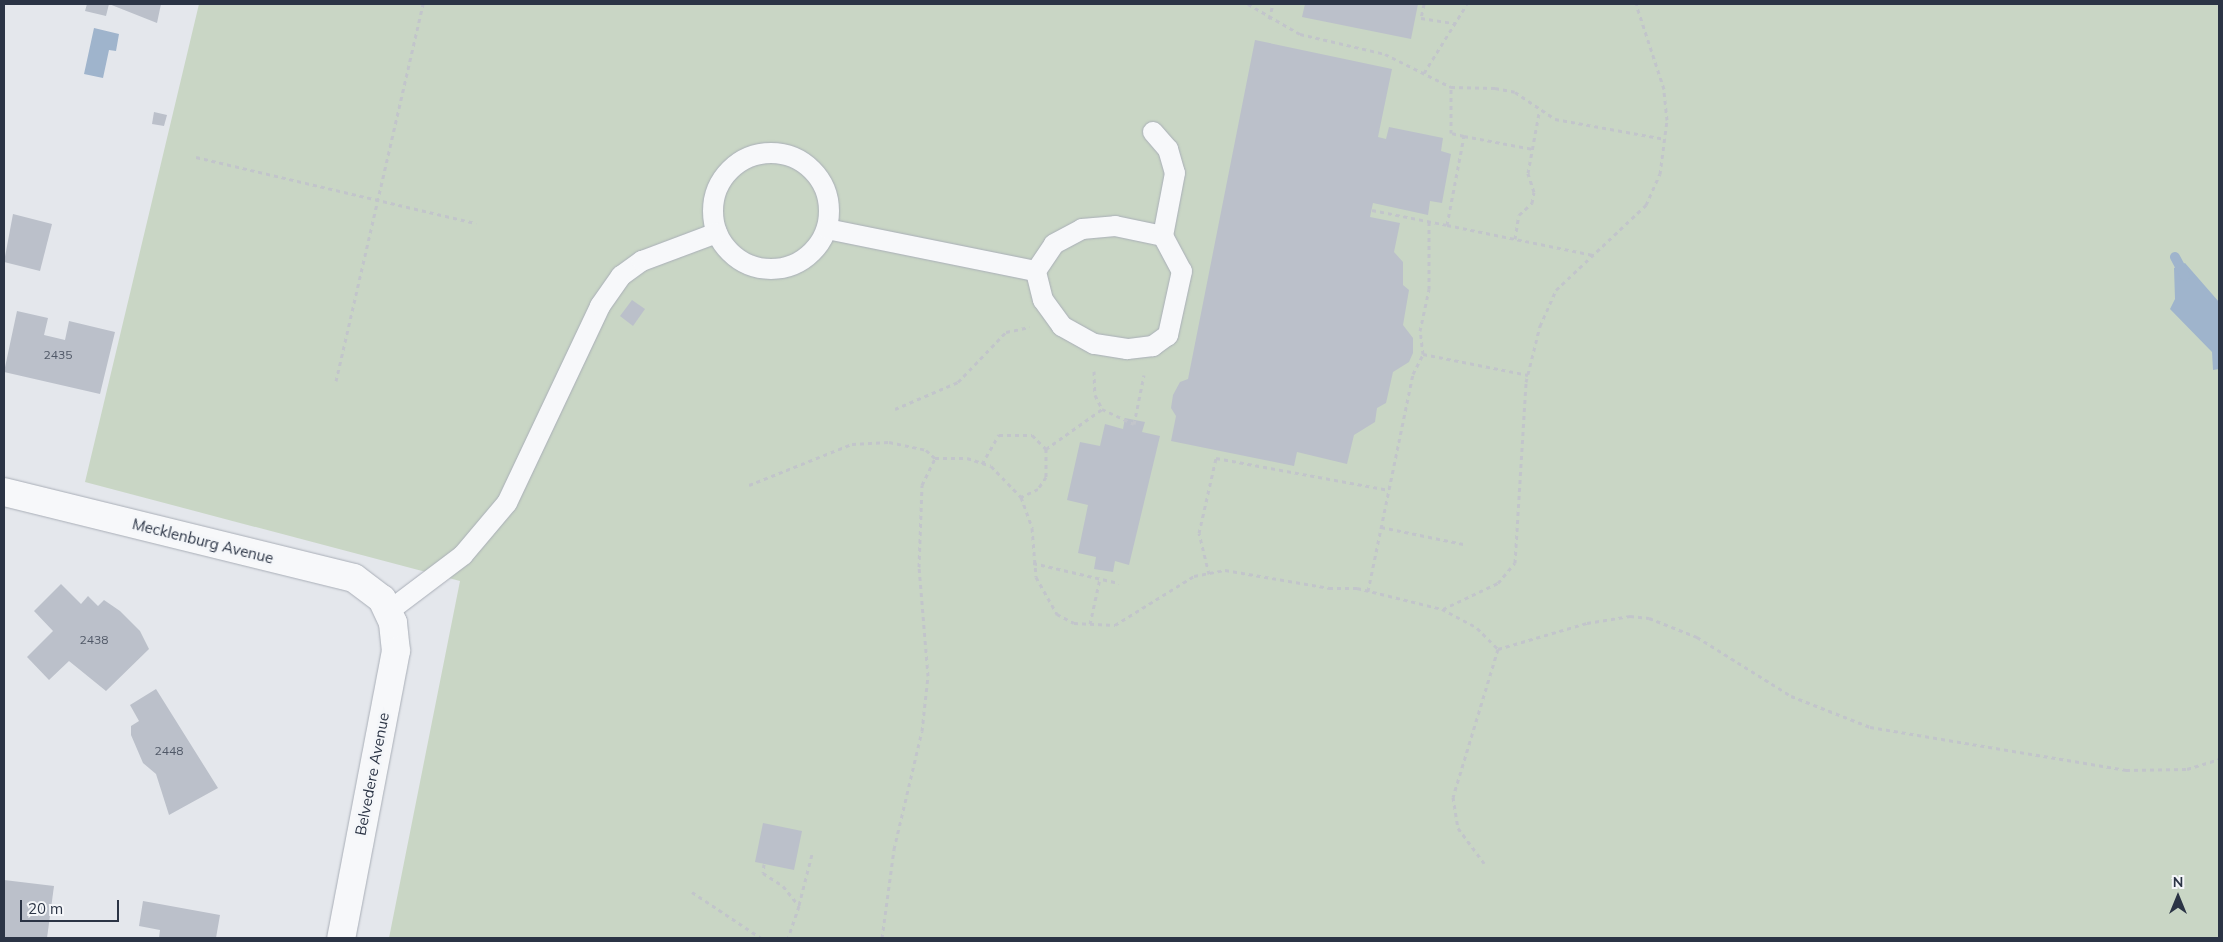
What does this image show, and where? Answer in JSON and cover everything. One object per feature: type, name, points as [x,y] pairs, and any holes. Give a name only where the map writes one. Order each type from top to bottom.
[{"type":"street","name":"Mecklenburg Avenue","points":[[4,492],[354,578],[382,599],[389,611]]},
{"type":"street","name":"Belvedere Avenue","points":[[340,938],[396,651],[389,611]]},
{"type":"lane","points":[[1153,132],[1168,149],[1175,173],[1163,236],[1182,271],[1168,335],[1153,346],[1127,349],[1094,344],[1062,326],[1043,300],[1036,271],[1054,244],[1082,229],[1116,226],[1163,236]]},
{"type":"lane","points":[[765,154],[783,154],[812,170],[828,198],[827,229],[804,259],[771,269],[738,259],[717,233],[713,216],[721,181],[748,158],[765,154]]},
{"type":"lane","points":[[827,229],[1036,271]]},
{"type":"lane","points":[[389,611],[463,556],[507,503],[600,306],[621,276],[650,257],[717,233]]},
{"type":"path","points":[[336,381],[423,4]]},
{"type":"path","points":[[1248,4],[1269,19],[1300,34],[1385,54],[1452,87],[1515,92],[1539,113],[1665,139]]},
{"type":"path","points":[[1269,19],[1272,4]]},
{"type":"path","points":[[1424,4],[1421,18],[1457,24]]},
{"type":"path","points":[[1424,73],[1457,24],[1467,4]]},
{"type":"path","points":[[1442,609],[1498,583],[1515,563],[1528,375],[1540,326],[1556,290],[1646,205],[1660,174],[1665,139],[1664,89],[1636,4]]},
{"type":"path","points":[[1452,87],[1450,133],[1533,149]]},
{"type":"path","points":[[1515,240],[1519,216],[1532,203],[1534,192],[1528,173],[1539,113]]},
{"type":"path","points":[[1446,225],[1464,136]]},
{"type":"path","points":[[196,158],[476,222]]},
{"type":"path","points":[[1372,210],[1593,255]]},
{"type":"path","points":[[1368,591],[1413,374],[1423,354],[1420,331],[1429,289],[1430,222]]},
{"type":"path","points":[[895,409],[958,382],[1006,332],[1032,327]]},
{"type":"path","points":[[1423,354],[1528,375]]},
{"type":"path","points":[[1095,365],[1095,395],[1102,409],[1134,424],[1145,367]]},
{"type":"path","points":[[1046,449],[1102,409]]},
{"type":"path","points":[[982,464],[999,435],[1032,435],[1046,449],[1046,477],[1038,489],[1021,497]]},
{"type":"path","points":[[749,485],[852,444],[888,442],[926,450],[935,458],[967,458],[982,464],[1016,487],[1032,528],[1033,563],[1057,614],[1090,624],[1125,621],[1182,583],[1209,574],[1254,572],[1330,588],[1368,591],[1442,609],[1477,628],[1498,649]]},
{"type":"path","points":[[882,938],[894,849],[922,732],[928,676],[919,568],[922,486],[935,458]]},
{"type":"path","points":[[1209,574],[1199,533],[1216,458],[1389,490]]},
{"type":"path","points":[[1382,527],[1463,544]]},
{"type":"path","points":[[1033,563],[1119,583]]},
{"type":"path","points":[[1090,624],[1100,578]]},
{"type":"path","points":[[1498,649],[1587,623],[1630,616],[1649,618],[1697,638],[1791,696],[1870,727],[2126,770],[2187,769],[2219,759]]},
{"type":"path","points":[[1484,863],[1458,828],[1453,797],[1498,649]]},
{"type":"path","points":[[788,938],[799,906],[812,854]]},
{"type":"path","points":[[764,864],[763,872],[783,886],[799,906]]},
{"type":"path","points":[[692,892],[761,938]]},
{"type":"green space","points":[[199,4],[2219,4],[2219,938],[389,938],[460,581],[85,482]]},
{"type":"water","points":[[94,28],[119,34],[116,51],[109,50],[103,78],[84,74]]},
{"type":"water","points":[[2185,263],[2219,302],[2219,369],[2213,370],[2212,352],[2170,309],[2175,299],[2174,268]]},
{"type":"building","points":[[87,4],[109,4],[106,16],[85,11]]},
{"type":"building","points":[[109,4],[161,4],[157,23]]},
{"type":"building","points":[[1305,4],[1418,4],[1411,39],[1302,17]]},
{"type":"building","points":[[1255,40],[1392,69],[1378,137],[1386,139],[1389,127],[1443,138],[1441,151],[1451,154],[1442,203],[1430,201],[1428,215],[1373,203],[1370,217],[1400,223],[1394,252],[1403,262],[1403,285],[1409,290],[1403,325],[1413,338],[1413,353],[1409,362],[1393,372],[1386,403],[1377,408],[1375,422],[1354,435],[1347,464],[1297,452],[1294,466],[1171,441],[1176,416],[1171,408],[1173,395],[1180,382],[1188,379]]},
{"type":"building","points":[[154,112],[167,115],[164,126],[152,124]]},
{"type":"building","points":[[13,214],[52,224],[40,271],[4,262]]},
{"type":"building","points":[[632,300],[645,309],[633,326],[620,316]]},
{"type":"building","points":[[17,311],[48,318],[44,335],[65,340],[69,321],[115,332],[100,394],[4,372]]},
{"type":"building","points":[[1125,418],[1145,422],[1142,432],[1160,436],[1129,565],[1115,561],[1113,572],[1094,569],[1096,557],[1078,553],[1088,505],[1067,500],[1080,442],[1100,446],[1105,424],[1123,429]]},
{"type":"building","points":[[61,584],[81,604],[88,596],[98,606],[104,600],[120,611],[140,631],[149,649],[106,691],[69,661],[49,680],[27,657],[53,631],[34,611]]},
{"type":"building","points":[[156,689],[218,788],[169,815],[156,774],[143,763],[131,735],[131,726],[139,721],[130,705]]},
{"type":"building","points":[[763,823],[802,831],[794,870],[755,862]]},
{"type":"building","points":[[4,880],[54,886],[47,938],[4,938]]},
{"type":"building","points":[[143,901],[220,915],[216,938],[159,938],[160,930],[139,926]]},
{"type":"waterway","points":[[2175,257],[2185,276]]}]
